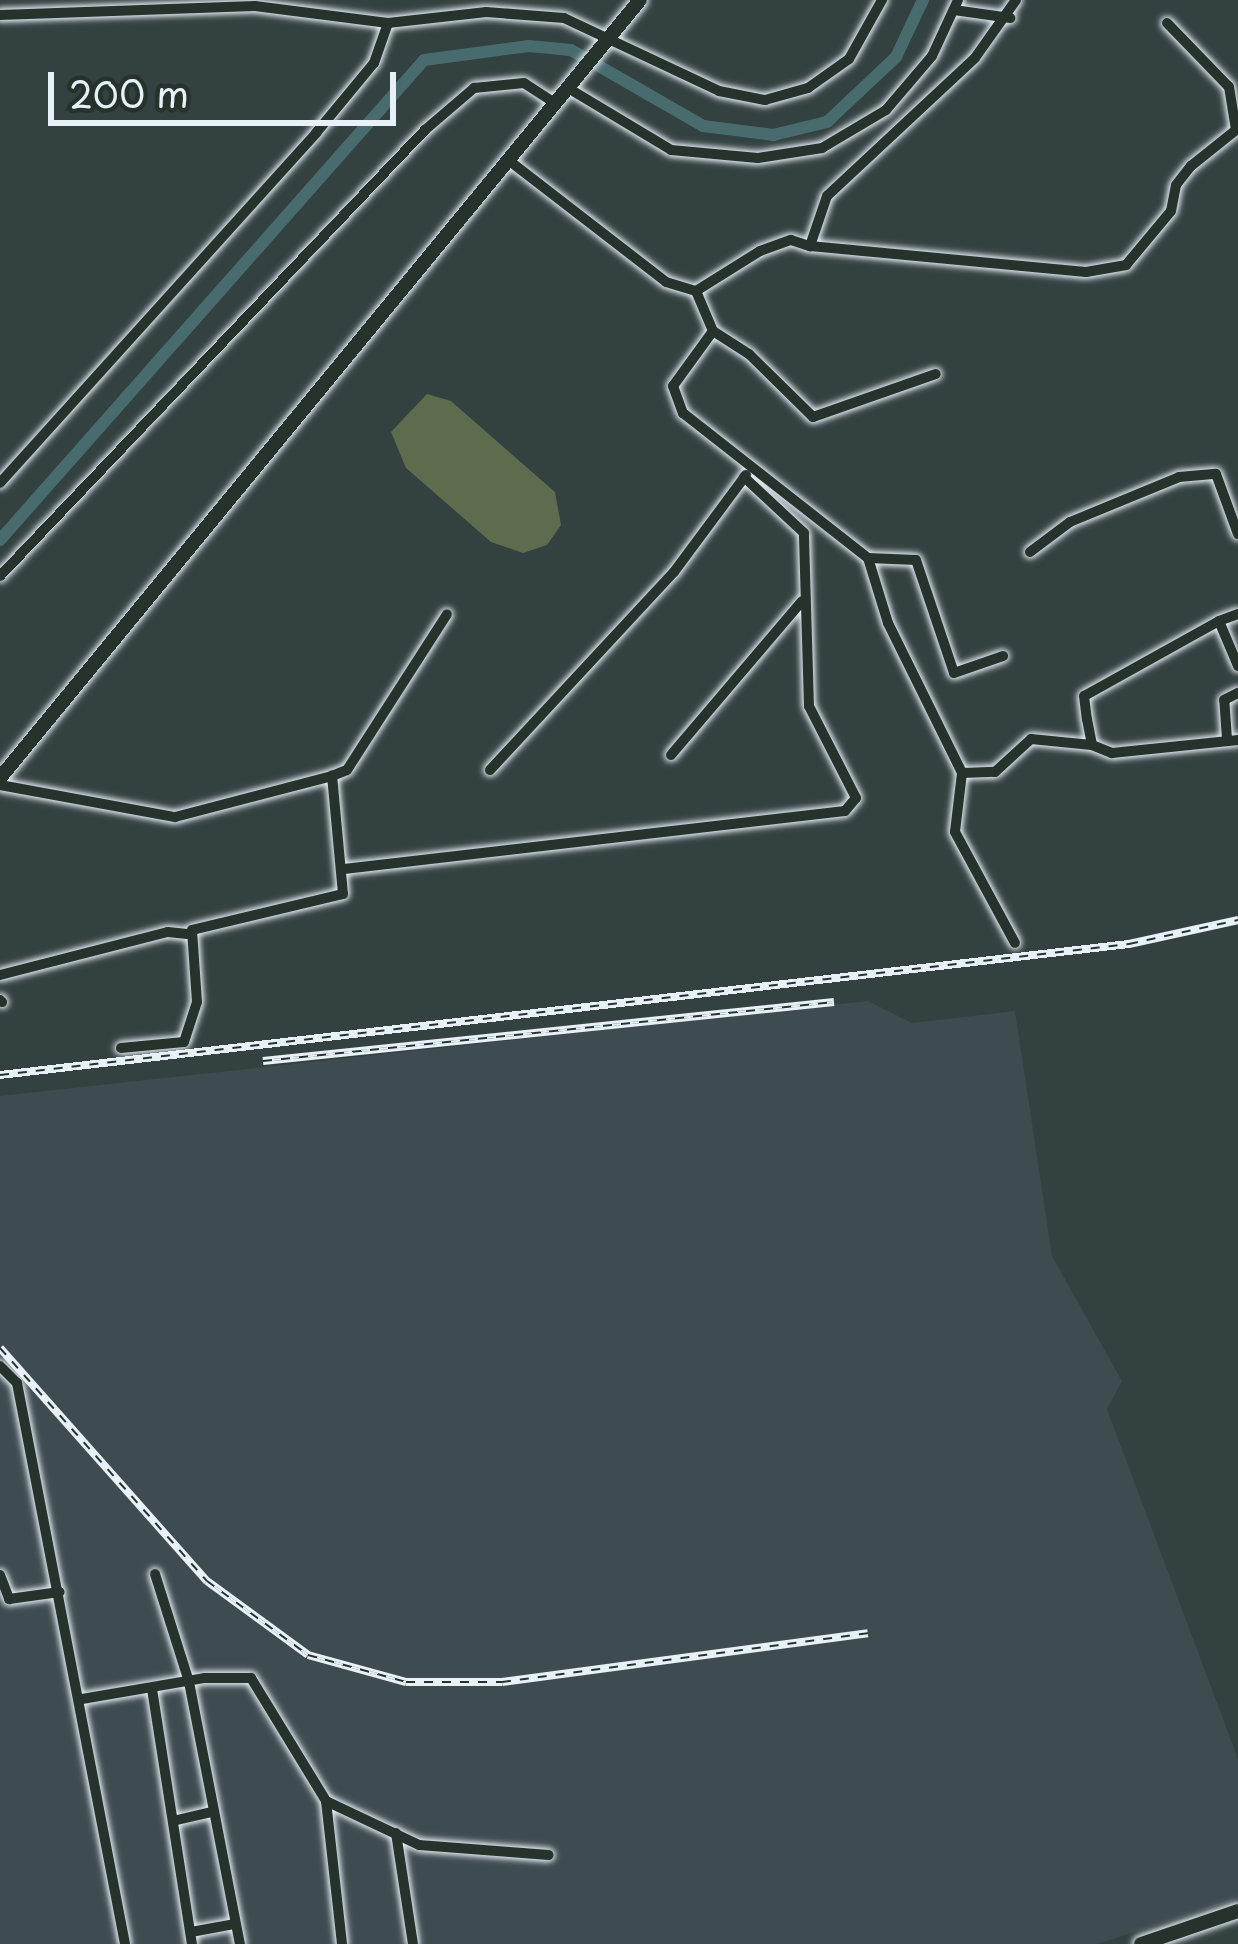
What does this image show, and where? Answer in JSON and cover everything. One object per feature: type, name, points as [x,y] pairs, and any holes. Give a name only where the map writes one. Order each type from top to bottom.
[{"type":"main road","points":[[0,782],[640,0]]},
{"type":"main road","points":[[1141,1944],[1238,1911]]},
{"type":"street","points":[[559,0],[564,18]]},
{"type":"street","points":[[0,15],[255,6],[388,23],[485,12],[564,18],[718,91],[765,100],[808,88],[849,59],[882,0]]},
{"type":"street","points":[[810,246],[827,196],[1010,18],[1016,0]]},
{"type":"street","points":[[568,88],[671,150],[758,158],[822,148],[886,110],[932,56],[956,5],[1010,18]]},
{"type":"street","points":[[0,483],[316,133],[374,63],[388,23]]},
{"type":"street","points":[[507,159],[666,283],[696,291],[760,250],[791,240],[810,246],[1086,272],[1126,265],[1171,211],[1176,185],[1191,166],[1237,131],[1229,87],[1168,23]]},
{"type":"street","points":[[0,577],[425,130],[474,88],[524,83],[555,103]]},
{"type":"street","points":[[696,291],[713,332],[749,354],[813,417],[936,374]]},
{"type":"street","points":[[344,869],[845,811],[856,798],[809,706],[802,601],[810,554],[804,533],[748,472],[683,413],[673,386],[713,332]]},
{"type":"street","points":[[748,472],[868,558],[916,560],[954,673],[1003,656]]},
{"type":"street","points":[[490,770],[674,572],[748,472]]},
{"type":"street","points":[[1030,552],[1070,522],[1198,475],[1216,474],[1238,534]]},
{"type":"street","points":[[868,558],[888,623],[962,773],[955,832],[1015,943]]},
{"type":"street","points":[[670,754],[802,601]]},
{"type":"street","points":[[0,782],[175,817],[332,776],[347,770],[447,614]]},
{"type":"street","points":[[1092,745],[1084,696],[1183,634],[1238,614]]},
{"type":"street","points":[[1220,621],[1238,666]]},
{"type":"street","points":[[962,773],[995,772],[1031,739],[1092,745],[1112,753],[1232,739],[1224,700],[1238,693]]},
{"type":"street","points":[[0,975],[168,932],[187,934],[336,901],[344,869],[332,776]]},
{"type":"street","points":[[121,1048],[184,1042],[196,1023],[187,934]]},
{"type":"street","points":[[0,1366],[17,1383],[82,1699],[125,1944]]},
{"type":"street","points":[[0,1574],[4,1599],[60,1592]]},
{"type":"street","points":[[155,1574],[189,1682],[240,1944]]},
{"type":"street","points":[[82,1699],[189,1682],[251,1678],[326,1801],[342,1944]]},
{"type":"street","points":[[152,1689],[177,1820],[192,1938],[235,1924]]},
{"type":"street","points":[[326,1801],[419,1845],[549,1855]]},
{"type":"street","points":[[177,1820],[212,1813]]},
{"type":"street","points":[[396,1833],[413,1944]]},
{"type":"shaded area","points":[[868,1001],[912,1023],[1015,1011],[1052,1256],[1122,1381],[1107,1409],[1238,1759],[1238,1899],[1097,1944],[0,1944],[0,1096]]},
{"type":"green space","points":[[427,394],[451,401],[555,492],[561,525],[547,545],[523,553],[491,542],[406,468],[391,432]]},
{"type":"waterway","points":[[0,540],[424,60],[529,46],[571,50],[703,126],[773,135],[827,122],[896,57],[923,0]]},
{"type":"railway","points":[[0,1075],[1129,944],[1238,920]]},
{"type":"railway","points":[[263,1061],[834,1002]]},
{"type":"railway","points":[[0,1348],[207,1581],[308,1655],[406,1682],[502,1682],[868,1633]]}]
